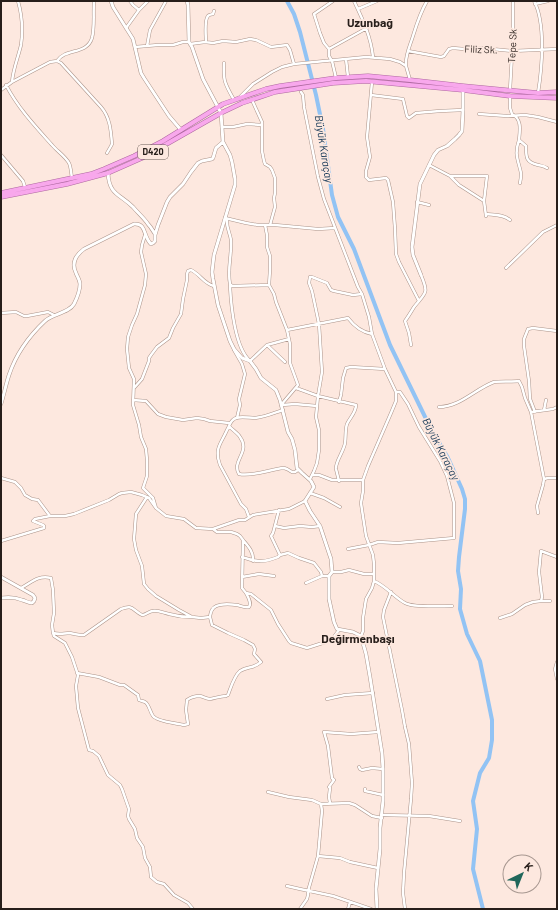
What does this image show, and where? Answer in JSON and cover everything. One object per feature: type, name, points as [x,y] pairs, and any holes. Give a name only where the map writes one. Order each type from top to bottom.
[{"type":"highway","points":[[331,81],[336,78],[368,76],[538,93],[557,92]]},
{"type":"highway","points":[[296,86],[331,81],[372,81],[510,96],[557,98]]},
{"type":"highway","name":"D420","points":[[1,193],[91,174],[117,164],[163,141],[218,107],[234,100],[266,89],[296,86]]},
{"type":"highway","name":"D420","points":[[1,197],[67,184],[108,173],[142,158],[221,113],[242,103],[296,86]]},
{"type":"street","points":[[12,82],[21,45],[22,22],[18,1]]},
{"type":"street","points":[[1,90],[6,85],[50,62],[57,61],[64,55],[82,50],[91,42],[93,36],[94,1]]},
{"type":"street","points":[[111,1],[113,7],[133,39],[141,73],[169,116],[181,130]]},
{"type":"street","points":[[130,1],[139,10]]},
{"type":"street","points":[[126,28],[139,10],[148,1]]},
{"type":"street","points":[[147,46],[150,30],[166,1]]},
{"type":"street","points":[[187,1],[190,43],[208,91],[221,113],[223,142],[230,155],[235,178],[235,186],[214,255],[212,272],[214,286],[218,306],[230,341],[242,358],[250,361]]},
{"type":"street","points":[[334,1],[330,2],[314,14],[324,43],[329,49],[330,61],[336,78]]},
{"type":"street","points":[[354,1],[367,28],[373,57]]},
{"type":"street","points":[[358,9],[377,1]]},
{"type":"street","points":[[410,80],[406,66],[406,59],[417,22],[427,1]]},
{"type":"street","name":"Tepe Sk","points":[[510,90],[513,1]]},
{"type":"street","points":[[538,93],[542,49],[541,20],[535,2],[548,1]]},
{"type":"street","points":[[206,42],[206,20],[208,16],[213,14],[214,10]]},
{"type":"street","points":[[329,49],[367,28]]},
{"type":"street","points":[[135,48],[163,44],[173,45],[183,42],[236,42],[250,39],[256,40],[271,47],[286,45],[290,50],[294,64]]},
{"type":"street","name":"Filiz Sk.","points":[[408,51],[441,57],[453,48],[482,48],[512,51],[557,49]]},
{"type":"street","points":[[239,98],[254,84],[272,72],[282,67],[294,64],[373,57],[390,59],[400,62],[406,66]]},
{"type":"street","points":[[346,59],[348,77]]},
{"type":"street","points":[[57,61],[61,63],[107,114],[112,144],[107,153]]},
{"type":"street","points":[[224,63],[225,84],[234,100]]},
{"type":"street","points":[[372,81],[367,137],[370,154],[366,177],[369,180],[386,178],[388,180],[393,202],[396,254],[419,301]]},
{"type":"street","points":[[6,85],[17,104],[28,118],[68,162],[70,165],[72,178]]},
{"type":"street","points":[[411,345],[405,322],[413,308],[423,297],[425,289],[413,256],[412,247],[420,184],[434,155],[438,150],[447,146],[462,131],[463,90]]},
{"type":"street","points":[[301,92],[303,95],[304,107],[321,190],[362,294],[369,317],[372,334],[385,369],[396,392],[396,401],[363,480],[361,503],[366,536],[373,554],[374,581],[366,599],[360,636],[366,654],[373,693],[383,769],[382,816],[376,889],[377,909]]},
{"type":"street","points":[[371,95],[403,99],[407,116],[409,118],[416,114],[463,110]]},
{"type":"street","points":[[510,96],[510,108],[512,114],[516,116],[520,127],[516,152],[521,174],[520,183]]},
{"type":"street","points":[[252,100],[262,125],[263,158],[265,164],[272,170],[275,181],[275,207],[270,225]]},
{"type":"street","points":[[479,114],[507,116],[525,115],[557,122]]},
{"type":"street","points":[[221,127],[233,127],[247,124],[262,125]]},
{"type":"street","points":[[519,140],[526,146],[526,158],[529,162],[547,168]]},
{"type":"street","points":[[1,404],[17,355],[45,321],[72,307],[78,295],[80,286],[80,281],[74,270],[75,257],[84,249],[132,224],[137,223],[141,225],[148,240],[152,244],[155,241],[155,235],[170,197],[184,184],[198,163],[213,158],[216,148],[223,142]]},
{"type":"street","points":[[1,155],[23,181],[25,187]]},
{"type":"street","points":[[429,165],[450,176],[458,185],[484,202]]},
{"type":"street","points":[[108,173],[108,181],[111,187],[119,197],[131,206],[148,223],[155,235]]},
{"type":"street","points":[[450,176],[487,176],[484,202],[486,215],[500,215],[507,217],[510,220]]},
{"type":"street","points":[[417,202],[429,205]]},
{"type":"street","points":[[226,218],[252,224],[318,230],[335,228]]},
{"type":"street","points":[[213,530],[239,520],[245,520],[253,515],[290,508],[305,500],[314,487],[312,481],[297,468],[295,450],[288,432],[283,410],[276,390],[261,378],[256,369],[247,359],[238,341],[229,273],[231,239],[226,218]]},
{"type":"street","points":[[266,225],[266,244],[270,258],[269,285],[274,294],[287,330],[290,363],[298,385],[281,405]]},
{"type":"street","points":[[506,268],[543,232],[557,225]]},
{"type":"street","points":[[145,234],[141,252],[146,274],[145,286],[127,344],[130,368],[134,379],[133,405],[141,437],[146,449],[147,476],[143,488],[153,498],[156,508]]},
{"type":"street","points":[[133,388],[142,379],[151,355],[157,347],[169,338],[181,314],[182,299],[188,271],[194,271],[206,283],[214,286]]},
{"type":"street","points":[[310,479],[317,463],[319,450],[316,417],[322,372],[319,324],[309,283],[310,277],[327,283],[331,290],[334,291],[353,295],[362,294]]},
{"type":"street","points":[[231,285],[269,285]]},
{"type":"street","points":[[1,313],[16,312],[27,316],[48,312],[54,315]]},
{"type":"street","points":[[287,330],[348,318],[358,328],[366,333],[372,334]]},
{"type":"street","points":[[538,514],[538,506],[544,479],[530,399],[524,339],[528,329],[533,328],[557,331]]},
{"type":"street","points":[[250,361],[267,345],[289,339]]},
{"type":"street","points":[[267,345],[285,362]]},
{"type":"street","points":[[234,348],[234,352],[242,364],[245,374],[237,418],[229,425],[218,448],[218,460],[240,504],[246,509],[249,517]]},
{"type":"street","points":[[339,402],[341,395],[341,384],[346,368],[385,369]]},
{"type":"street","points":[[439,407],[446,407],[455,404],[494,382],[519,381],[525,398],[533,412]]},
{"type":"street","points":[[296,388],[339,402],[356,405],[356,408],[346,426],[345,444],[336,463],[336,469],[340,481]]},
{"type":"street","points":[[348,549],[378,542],[454,538],[454,503],[447,476],[440,461],[419,427],[408,404],[400,392],[396,392]]},
{"type":"street","points":[[133,400],[146,400],[158,414],[166,417],[183,420],[197,418],[229,425],[240,437],[243,444],[244,449],[239,458],[238,466],[238,472],[241,475],[280,468],[287,469],[292,472],[298,470]]},
{"type":"street","points":[[544,410],[546,400]]},
{"type":"street","points":[[281,405],[295,404],[317,406]]},
{"type":"street","points":[[533,412],[557,407]]},
{"type":"street","points":[[237,418],[259,417],[283,410]]},
{"type":"street","points":[[312,475],[319,474],[332,480],[340,481],[363,480]]},
{"type":"street","points":[[1,478],[15,482],[25,495],[32,499],[38,500],[50,516]]},
{"type":"street","points":[[544,479],[557,478]]},
{"type":"street","points":[[1,541],[42,529],[44,526],[35,522],[34,520],[36,518],[66,516],[122,493],[136,493],[147,497],[156,508],[166,516],[186,520],[196,528],[237,534],[252,553],[254,557],[253,561]]},
{"type":"street","points":[[309,493],[340,506]]},
{"type":"street","points":[[147,497],[136,514],[134,539],[136,550],[142,566],[144,584],[156,596],[192,617]]},
{"type":"street","points":[[305,500],[320,526],[331,559],[332,572],[329,576],[329,599],[334,622],[337,629],[353,632],[360,636]]},
{"type":"street","points":[[279,510],[271,536],[280,555]]},
{"type":"street","points":[[275,526],[284,528],[320,526]]},
{"type":"street","points":[[77,673],[99,677],[120,685],[124,685],[138,695],[138,700],[146,702],[155,718],[184,725],[188,724],[186,710],[187,700],[191,697],[201,696],[207,699],[212,699],[228,695],[236,676],[240,672],[247,668],[255,667],[261,662],[254,654],[255,649],[253,645],[212,624],[210,617],[211,611],[214,608],[222,605],[236,605],[247,608],[250,606],[246,593],[242,588],[243,540]]},
{"type":"street","points":[[541,601],[542,597],[539,572],[541,551],[557,557]]},
{"type":"street","points":[[242,557],[253,561],[268,561],[288,553],[314,563],[321,572],[322,576]]},
{"type":"street","points":[[332,572],[350,570],[364,574],[374,574]]},
{"type":"street","points":[[242,577],[259,574],[274,576]]},
{"type":"street","points":[[306,583],[322,576],[329,576]]},
{"type":"street","points":[[1,577],[33,595],[35,598],[32,603],[16,598],[1,598]]},
{"type":"street","points":[[21,588],[33,580],[43,577],[51,578],[54,613],[52,625],[53,633],[54,636],[67,646],[77,673],[78,679],[76,686],[78,708],[89,750],[93,751],[100,758],[108,775],[120,785],[122,789],[129,809],[128,816],[135,829],[137,838],[143,847],[145,858],[150,867],[151,876],[157,882],[164,884],[174,895],[188,903],[193,909]]},
{"type":"street","points":[[374,581],[381,584],[406,604],[412,606],[452,606]]},
{"type":"street","points":[[391,592],[384,610],[384,617],[409,744],[412,783],[404,872],[403,893],[405,909]]},
{"type":"street","points":[[246,593],[252,594],[271,610],[278,624],[291,643],[307,648],[329,641],[339,630]]},
{"type":"street","points":[[500,618],[512,614],[533,602],[550,601]]},
{"type":"street","points":[[53,633],[84,635],[127,606],[131,607],[142,616],[151,611],[155,611],[184,617],[210,617]]},
{"type":"street","points":[[557,662],[555,669],[557,679]]},
{"type":"street","points":[[327,699],[345,695],[373,693]]},
{"type":"street","points":[[330,803],[329,787],[334,780],[332,778],[328,746],[324,732],[351,734],[378,732]]},
{"type":"street","points":[[359,767],[362,770],[372,768],[383,769]]},
{"type":"street","points":[[365,789],[364,791],[383,795]]},
{"type":"street","points":[[268,792],[312,800],[321,804],[352,804],[356,805],[372,816],[429,816],[460,821]]},
{"type":"street","points":[[300,909],[307,899],[318,856],[322,811],[321,804]]},
{"type":"street","points":[[318,856],[340,858],[350,862],[378,868]]},
{"type":"street","points":[[287,886],[333,896],[371,909]]},
{"type":"street","points":[[348,909],[350,902]]},
{"type":"waterway","name":"Büyük Karaçay","points":[[287,1],[294,14],[300,32],[316,95],[323,129],[332,195],[338,217],[354,249],[390,345],[430,427],[448,458],[465,499],[458,571],[461,589],[460,609],[467,634],[480,661],[492,720],[492,740],[489,758],[480,773],[473,801],[477,829],[473,869],[483,909]]},
{"type":"district","name":"Uzunbağ","points":[[370,23]]},
{"type":"district","name":"Değirmenbaşı","points":[[358,639]]}]
